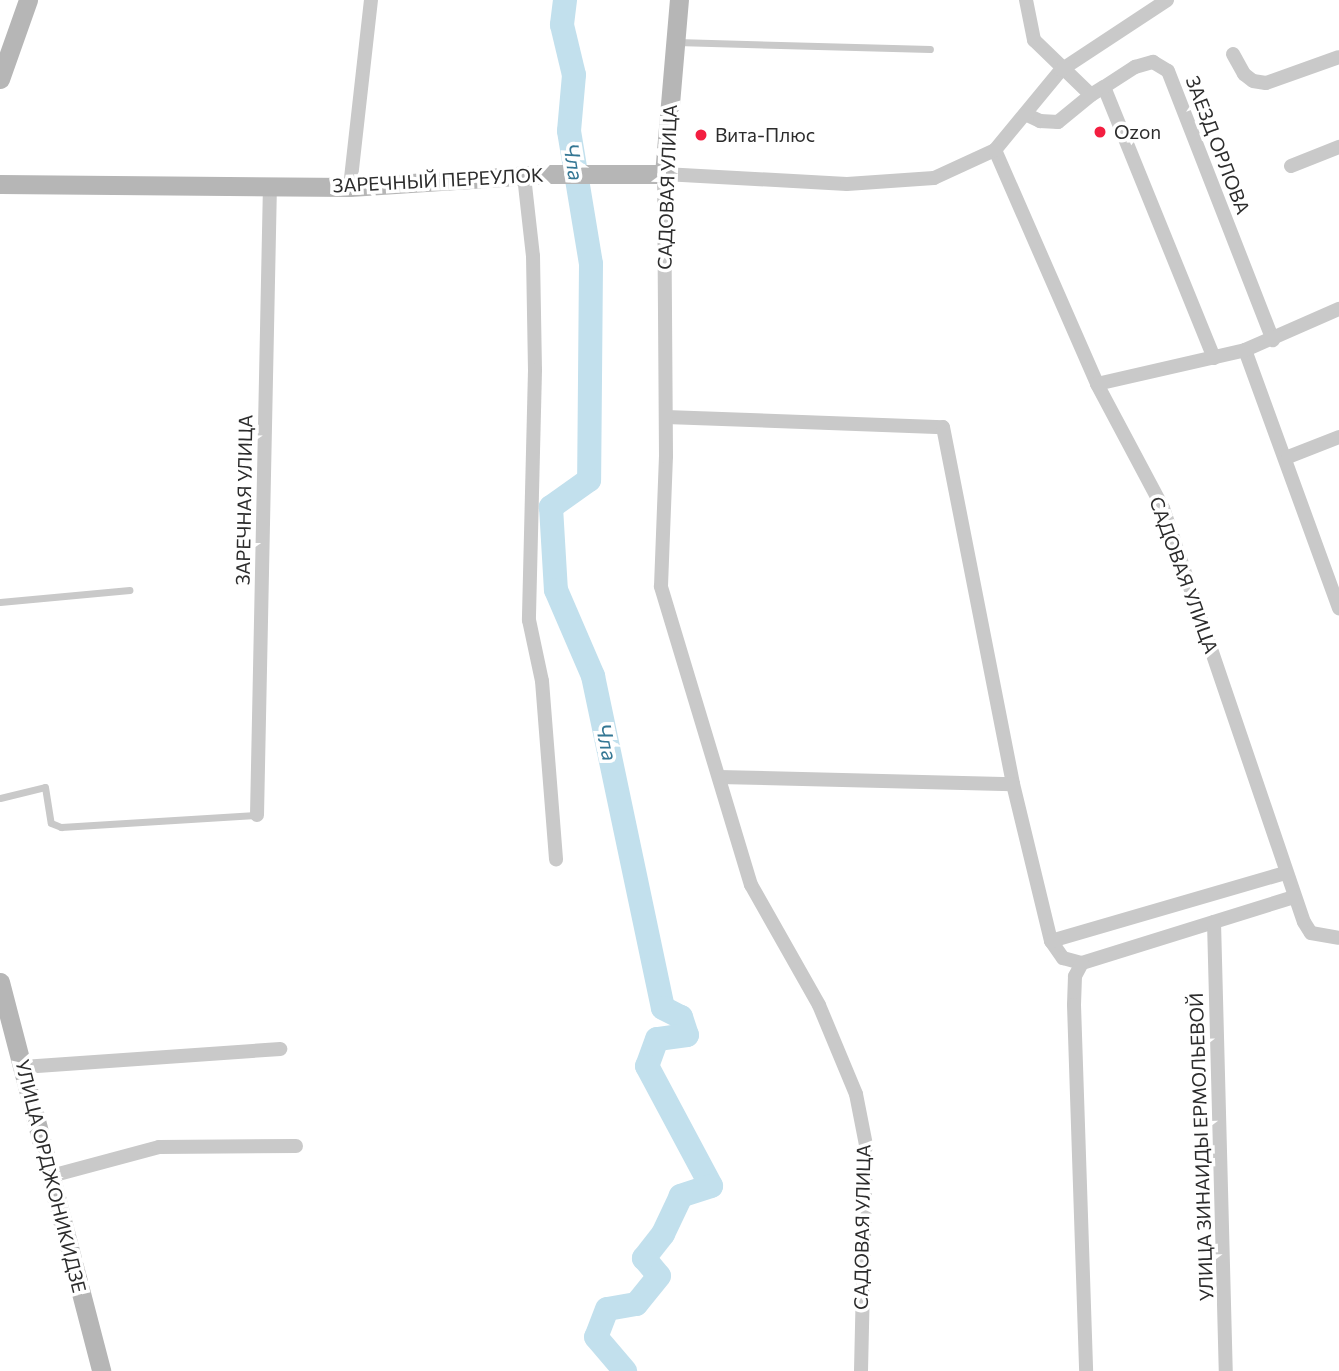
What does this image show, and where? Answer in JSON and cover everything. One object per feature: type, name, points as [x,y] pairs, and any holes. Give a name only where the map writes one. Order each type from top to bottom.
[{"type":"street","points":[[0,79],[28,0]]},
{"type":"street","points":[[350,187],[371,0]]},
{"type":"street","name":"САДОВАЯ УЛИЦА","points":[[678,0],[664,174],[666,416],[661,586],[751,885],[819,1005],[856,1094],[866,1145],[861,1371]]},
{"type":"street","points":[[1026,0],[1034,40],[1061,70],[1091,95]]},
{"type":"street","points":[[995,150],[1061,70],[1167,0]]},
{"type":"street","points":[[1233,54],[1244,74],[1253,81],[1266,83],[1339,58]]},
{"type":"street","name":"ЗАЕЗД ОРЛОВА","points":[[1104,87],[1153,62],[1168,71],[1273,340]]},
{"type":"street","points":[[1025,114],[1040,121],[1058,122],[1104,87],[1214,358]]},
{"type":"street","points":[[1291,166],[1339,147]]},
{"type":"street","name":"ЗАРЕЧНЫЙ ПЕРЕУЛОК","points":[[0,184],[350,187],[597,173],[847,184],[934,178],[995,150]]},
{"type":"street","name":"САДОВАЯ УЛИЦА","points":[[995,150],[1097,384],[1163,508],[1294,897],[1311,933],[1337,938]]},
{"type":"street","points":[[524,176],[533,256],[535,370],[529,620],[541,681],[556,859]]},
{"type":"street","name":"ЗАРЕЧНАЯ УЛИЦА","points":[[257,815],[270,186]]},
{"type":"street","points":[[1097,384],[1245,349],[1273,340],[1339,309]]},
{"type":"street","points":[[1245,349],[1334,577],[1339,608]]},
{"type":"street","points":[[666,416],[943,427],[1013,784],[1051,941],[1063,958],[1082,963],[1294,897]]},
{"type":"street","points":[[1288,457],[1339,437]]},
{"type":"street","points":[[719,777],[1013,784]]},
{"type":"street","points":[[1051,941],[1285,873]]},
{"type":"street","name":"УЛИЦА ЗИНАИДЫ ЕРМОЛЬЕВОЙ","points":[[1214,922],[1226,1371]]},
{"type":"street","points":[[1082,963],[1075,976],[1074,1005],[1086,1371]]},
{"type":"street","name":"УЛИЦА ОРДЖОНИКИДЗЕ","points":[[0,982],[101,1371]]},
{"type":"street","points":[[23,1067],[280,1049]]},
{"type":"street","points":[[51,1176],[159,1147],[296,1146]]},
{"type":"lane","points":[[675,42],[930,49]]},
{"type":"lane","points":[[0,602],[129,590]]},
{"type":"lane","points":[[0,798],[45,787],[51,823],[61,827],[257,815]]},
{"type":"waterway","name":"Чла","points":[[565,0],[562,25],[574,75],[569,131],[591,264],[589,480],[551,507],[556,590],[593,676],[663,1008],[681,1017],[687,1035],[657,1039],[647,1066],[711,1186],[681,1196],[663,1234],[644,1258],[659,1276],[636,1304],[607,1309],[596,1337],[625,1371]]},
{"type":"place","name":"Ozon","points":[[1100,132]]},
{"type":"place","name":"Вита-Плюс","points":[[701,135]]}]
